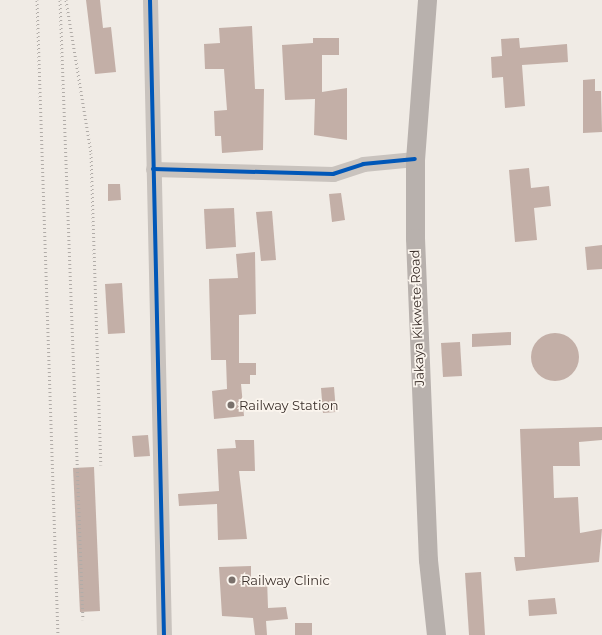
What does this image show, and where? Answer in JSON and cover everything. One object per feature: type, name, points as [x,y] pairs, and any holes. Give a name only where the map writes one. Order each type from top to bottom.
[{"type":"main road","name":"Jakaya Kikwete Road","points":[[427,0],[415,160],[420,413],[428,560],[436,635]]},
{"type":"street","points":[[150,0],[164,635]]},
{"type":"street","points":[[153,169],[333,174],[363,164],[415,160]]},
{"type":"building","points":[[86,0],[100,0],[103,28],[111,27],[116,72],[95,74]]},
{"type":"building","points":[[252,26],[255,89],[264,89],[263,150],[222,153],[221,136],[215,136],[214,111],[227,110],[224,69],[205,69],[204,44],[220,43],[219,28]]},
{"type":"building","points":[[313,38],[339,38],[339,55],[322,55],[322,92],[347,88],[347,140],[314,135],[315,99],[285,100],[282,45],[313,43]]},
{"type":"building","points":[[519,38],[520,48],[567,44],[568,62],[522,65],[525,106],[505,108],[503,77],[492,78],[491,57],[502,56],[501,39]]},
{"type":"building","points":[[595,79],[595,91],[601,91],[602,132],[583,133],[583,80]]},
{"type":"building","points":[[529,168],[531,188],[549,186],[551,206],[534,208],[537,240],[515,242],[509,170]]},
{"type":"building","points":[[108,184],[120,184],[121,200],[108,201]]},
{"type":"building","points":[[341,193],[345,220],[332,222],[329,194]]},
{"type":"building","points":[[234,208],[236,247],[206,249],[204,209]]},
{"type":"building","points":[[272,211],[276,260],[261,261],[256,212]]},
{"type":"building","points":[[602,245],[602,269],[587,270],[585,247]]},
{"type":"building","points":[[255,252],[256,314],[239,315],[239,363],[256,363],[256,375],[250,375],[250,384],[241,384],[244,416],[214,419],[212,391],[227,389],[226,360],[211,360],[209,279],[238,278],[236,254]]},
{"type":"building","points":[[122,283],[125,333],[108,334],[105,284]]},
{"type":"building","points":[[511,332],[511,345],[472,347],[472,334]]},
{"type":"building","points":[[550,333],[560,333],[569,337],[575,343],[579,352],[579,362],[575,371],[569,377],[560,381],[550,381],[541,377],[535,371],[531,362],[531,352],[535,343],[541,337]]},
{"type":"building","points":[[460,342],[462,376],[443,377],[441,343]]},
{"type":"building","points":[[334,387],[336,412],[323,413],[321,388]]},
{"type":"building","points":[[602,427],[602,440],[579,442],[580,466],[553,466],[554,498],[578,497],[580,533],[602,529],[599,562],[516,571],[514,557],[525,557],[520,429]]},
{"type":"building","points":[[148,435],[150,456],[134,457],[132,436]]},
{"type":"building","points":[[235,440],[254,440],[255,471],[239,471],[247,539],[218,540],[217,504],[179,506],[178,494],[219,491],[217,449],[236,448]]},
{"type":"building","points":[[94,467],[100,611],[80,612],[73,468]]},
{"type":"building","points":[[251,566],[251,577],[267,578],[268,608],[286,607],[288,619],[266,621],[267,635],[255,635],[253,618],[222,616],[219,567]]},
{"type":"building","points":[[481,572],[485,635],[469,635],[465,573]]},
{"type":"building","points":[[555,598],[557,614],[529,616],[528,600]]},
{"type":"building","points":[[295,623],[312,623],[312,635],[295,635]]},
{"type":"railway","points":[[37,0],[58,635]]},
{"type":"railway","points":[[60,0],[83,620]]},
{"type":"railway","points":[[66,0],[91,153],[101,465]]},
{"type":"cycle path","points":[[150,0],[164,635]]},
{"type":"cycle path","points":[[153,169],[333,174],[363,164],[415,159]]},
{"type":"place","name":"Railway Station","points":[[231,405]]},
{"type":"place","name":"Railway Clinic","points":[[232,580]]}]
